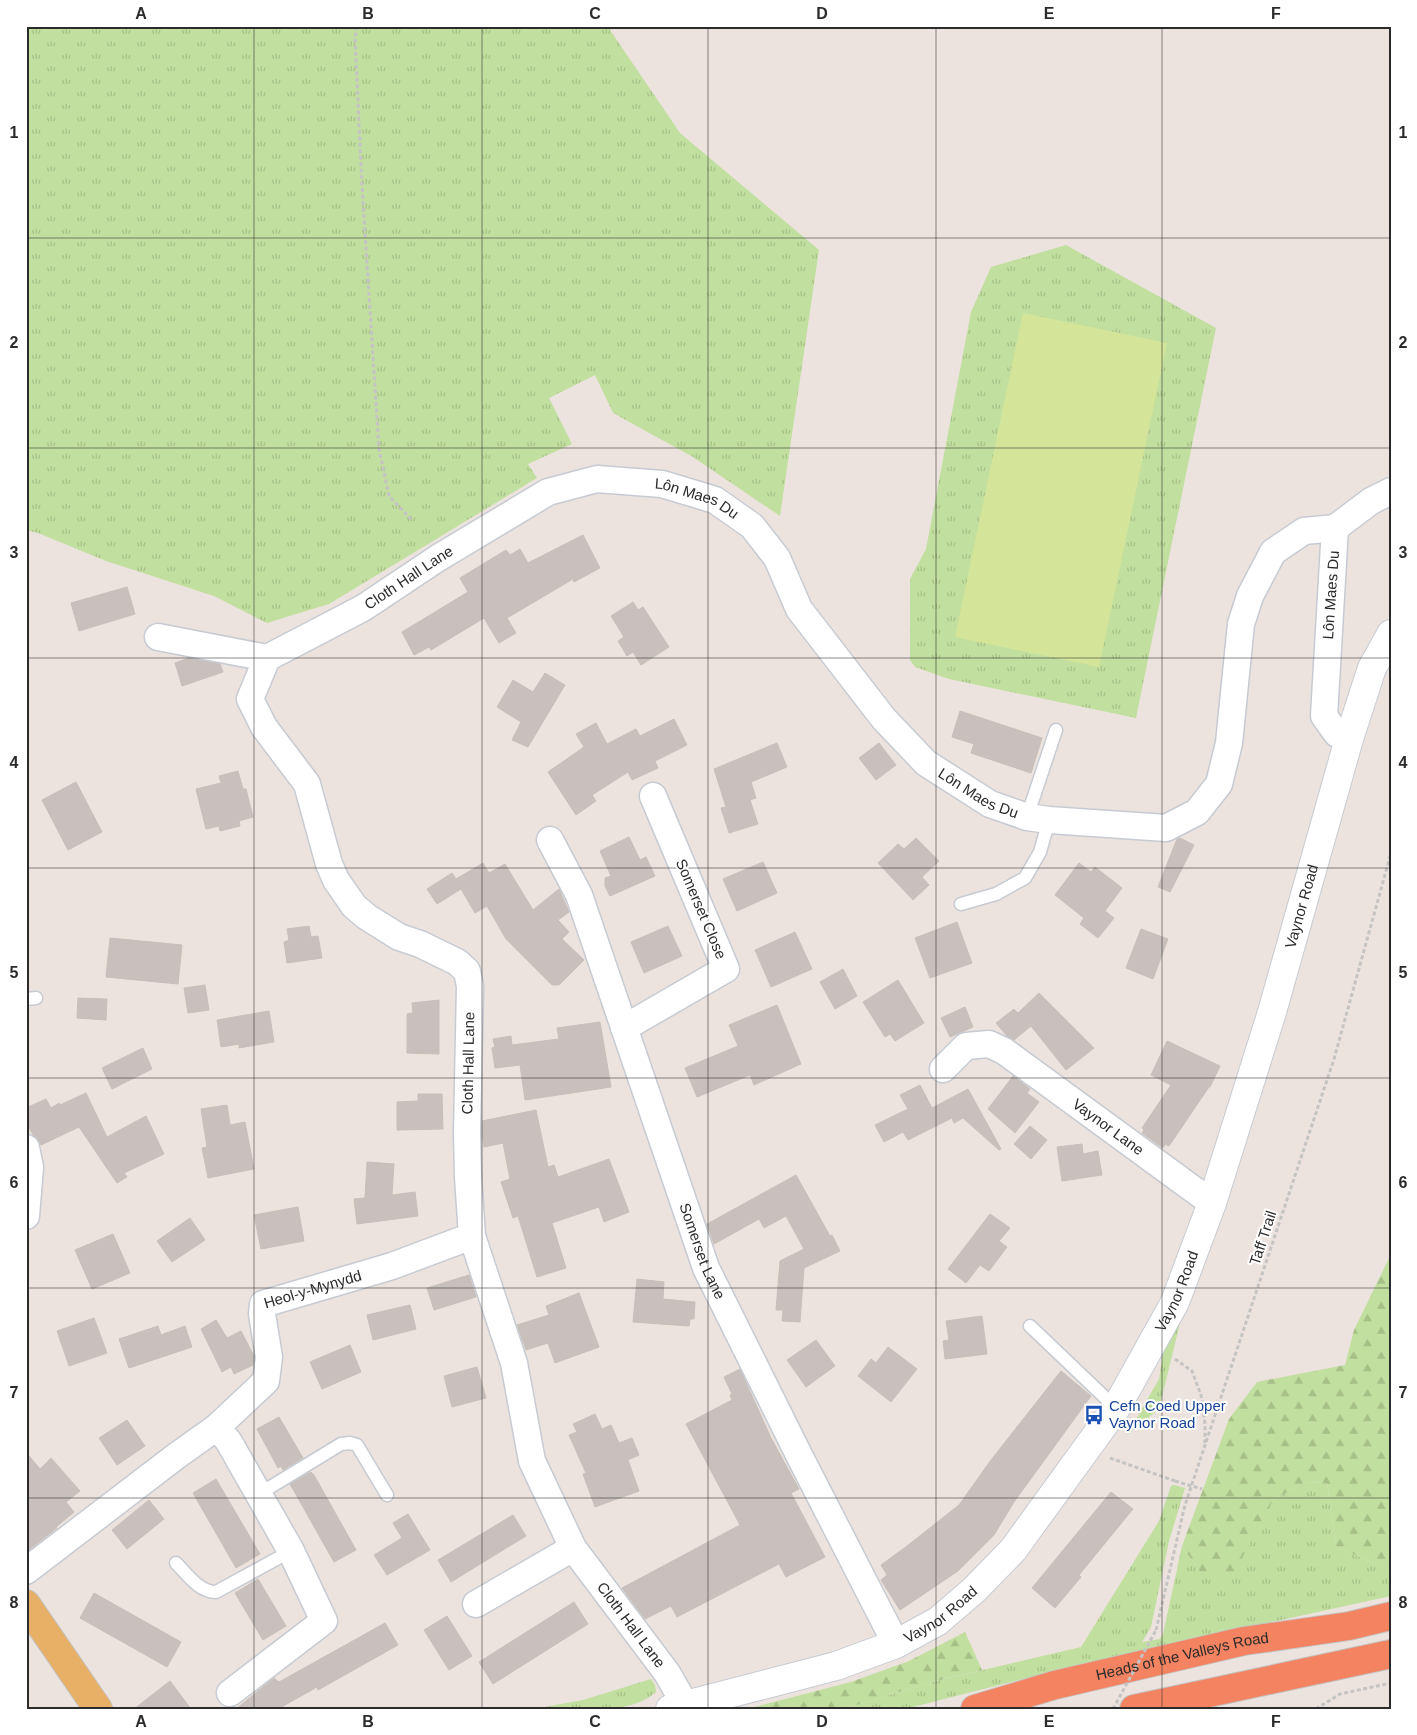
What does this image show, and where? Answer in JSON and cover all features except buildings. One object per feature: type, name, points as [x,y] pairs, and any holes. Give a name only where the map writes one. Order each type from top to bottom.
[{"type":"highway","name":"Heads of the Valleys Road","points":[[975,1709],[1055,1685],[1244,1641],[1349,1626],[1391,1616]]},
{"type":"highway","points":[[1134,1709],[1391,1654]]},
{"type":"main road","points":[[26,1604],[98,1709]]},
{"type":"street","name":"Lôn Maes Du","points":[[548,492],[597,479],[662,484],[715,500],[752,526],[776,558],[799,609],[884,719],[926,763],[990,804],[1038,818],[1166,828],[1197,812],[1219,784],[1229,743],[1241,624],[1250,596],[1273,552],[1304,531],[1335,528],[1371,501],[1391,491]]},
{"type":"street","name":"Cloth Hall Lane","points":[[548,492],[438,558],[363,608],[267,658],[250,699],[264,727],[307,784],[329,864],[336,880],[354,906],[367,917],[399,937],[420,944],[457,962],[467,971],[470,986],[467,1159],[472,1236],[514,1363],[532,1461],[573,1548],[667,1673],[679,1694],[677,1707]]},
{"type":"street","name":"Lôn Maes Du","points":[[1335,528],[1324,716],[1336,734],[1349,739]]},
{"type":"street","name":"Vaynor Road","points":[[677,1707],[836,1666],[896,1644],[938,1621],[974,1590],[1013,1550],[1116,1408],[1175,1302],[1212,1203],[1272,1012],[1349,739],[1372,668],[1391,634]]},
{"type":"street","points":[[158,637],[267,658]]},
{"type":"street","name":"Somerset Close","points":[[624,1028],[726,969],[653,796]]},
{"type":"street","name":"Somerset Lane","points":[[550,840],[579,895],[706,1268],[896,1644]]},
{"type":"street","name":"Vaynor Lane","points":[[943,1069],[966,1046],[989,1044],[1004,1051],[1212,1203]]},
{"type":"street","points":[[26,1148],[30,1166],[26,1216]]},
{"type":"street","name":"Heol-y-Mynydd","points":[[26,1571],[217,1427],[266,1382],[268,1357],[262,1314],[263,1304],[392,1266],[472,1236]]},
{"type":"street","points":[[217,1427],[229,1442],[291,1551],[324,1621],[230,1694]]},
{"type":"street","points":[[476,1604],[573,1548]]},
{"type":"lane","points":[[961,904],[996,894],[1025,878],[1040,852],[1038,818],[1056,730]]},
{"type":"lane","points":[[1030,1326],[1116,1408]]},
{"type":"lane","points":[[259,1494],[341,1444],[350,1443],[357,1445],[387,1495]]},
{"type":"lane","points":[[176,1563],[201,1589],[216,1592],[291,1551]]},
{"type":"path","points":[[357,26],[355,39],[362,176],[379,448],[389,496],[411,519]]},
{"type":"path","name":"Taff Trail","points":[[1113,1709],[1156,1630],[1185,1505],[1334,1058],[1391,853]]},
{"type":"path","points":[[1175,1359],[1192,1370],[1202,1395],[1205,1448]]},
{"type":"path","points":[[1102,1456],[1202,1489]]},
{"type":"path","points":[[1316,1709],[1340,1694],[1391,1683]]},
{"type":"green space","points":[[26,26],[612,26],[610,30],[680,133],[819,250],[780,516],[693,457],[613,413],[595,375],[549,398],[572,444],[528,464],[537,478],[329,604],[267,623],[214,596],[106,561],[38,533],[26,530]]},
{"type":"green space","points":[[1066,245],[1216,328],[1136,718],[949,679],[915,667],[910,660],[910,579],[926,549],[971,312],[991,267]]},
{"type":"green space","points":[[1023,313],[1167,343],[1099,667],[955,637]]},
{"type":"green space","points":[[1391,1254],[1391,1570],[1336,1547],[1327,1483],[1306,1482],[1273,1500],[1233,1575],[1201,1573],[1182,1546],[1229,1419],[1257,1382],[1345,1365],[1354,1330]]},
{"type":"green space","points":[[1181,1319],[1159,1409],[1127,1435],[1159,1379],[1164,1347]]},
{"type":"green space","points":[[1306,1482],[1327,1483],[1336,1547],[1391,1570],[1391,1596],[1086,1663],[905,1709],[844,1709],[928,1683],[1081,1647],[1159,1521],[1171,1486],[1174,1485],[1185,1488],[1169,1541],[1151,1627],[1142,1642],[1160,1639],[1163,1634],[1182,1546],[1201,1573],[1254,1534],[1273,1500]]},
{"type":"green space","points":[[965,1632],[982,1670],[928,1683],[844,1709],[747,1709],[851,1682],[909,1661]]},
{"type":"green space","points":[[651,1679],[655,1685],[656,1692],[644,1700],[630,1705],[598,1710],[533,1709],[583,1700]]},
{"type":"place","name":"Cefn Coed Upper Vaynor Road","points":[[1094,1415]]}]
